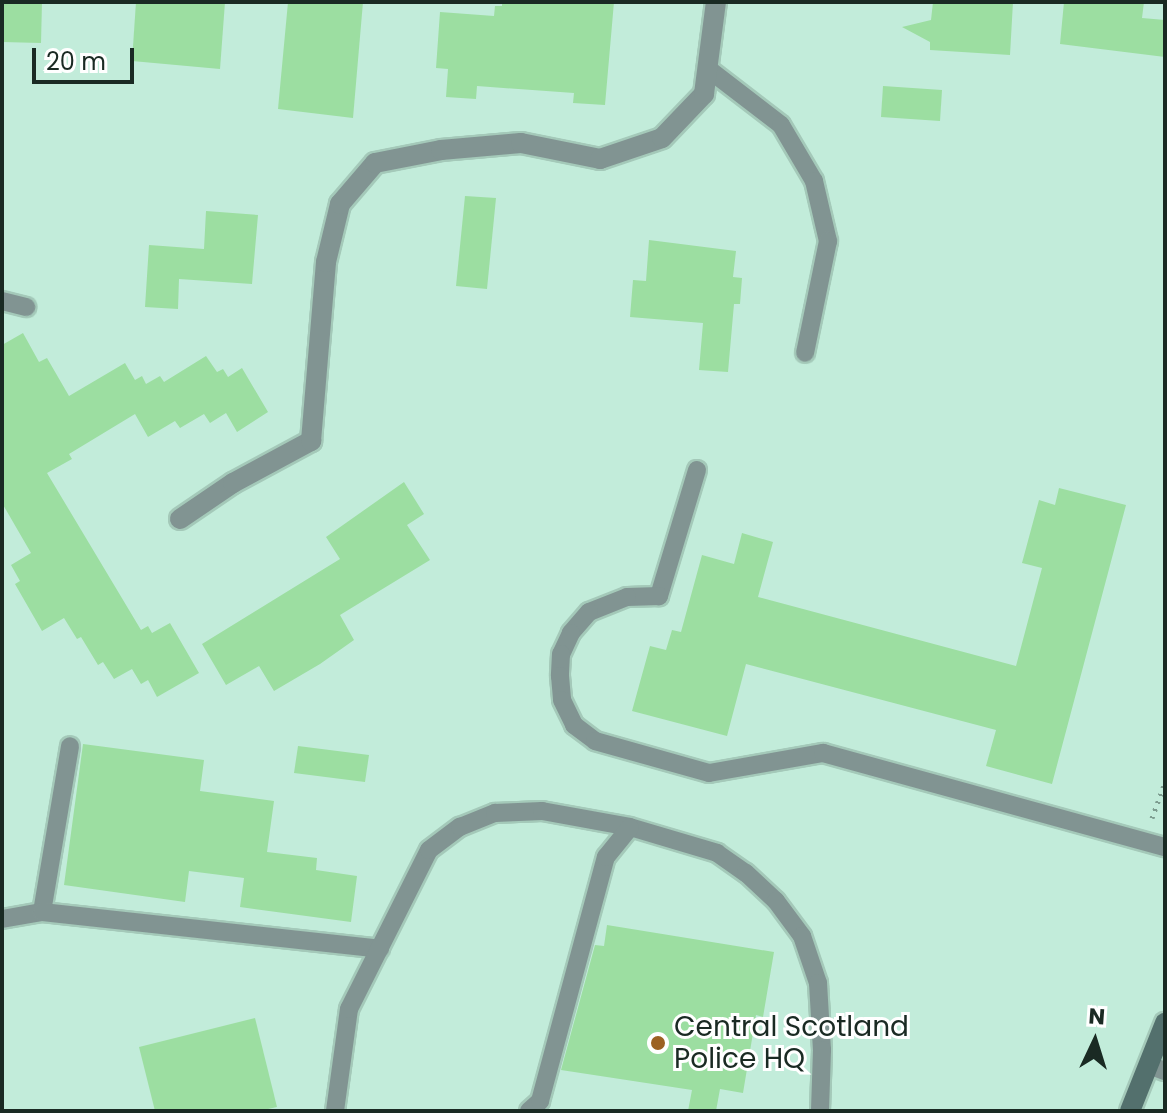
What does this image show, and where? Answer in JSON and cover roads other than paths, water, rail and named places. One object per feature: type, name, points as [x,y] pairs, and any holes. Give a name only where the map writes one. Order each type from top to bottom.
[{"type":"main road","points":[[1130,1111],[1157,1068],[1165,1023]]},
{"type":"street","points":[[180,519],[233,483],[311,441],[326,262],[340,204],[375,163],[441,150],[521,143],[600,159],[662,138],[704,94],[716,2]]},
{"type":"lane","points":[[707,68],[781,125],[814,181],[828,241],[805,353]]},
{"type":"lane","points":[[2,301],[26,307]]},
{"type":"lane","points":[[697,470],[659,596],[627,597],[589,612],[571,633],[561,654],[560,676],[562,700],[574,725],[595,741],[709,773],[823,753],[1165,847]]},
{"type":"lane","points":[[42,912],[70,746]]},
{"type":"lane","points":[[335,1111],[349,1009],[429,850],[460,827],[495,813],[542,811],[630,827],[717,853],[776,901],[802,936],[818,983],[822,1050],[820,1111]]},
{"type":"lane","points":[[529,1111],[540,1101],[606,857],[630,827]]},
{"type":"lane","points":[[2,919],[42,912],[380,949]]},
{"type":"place","name":"Central Scotland Police HQ","points":[[658,1043]]}]
